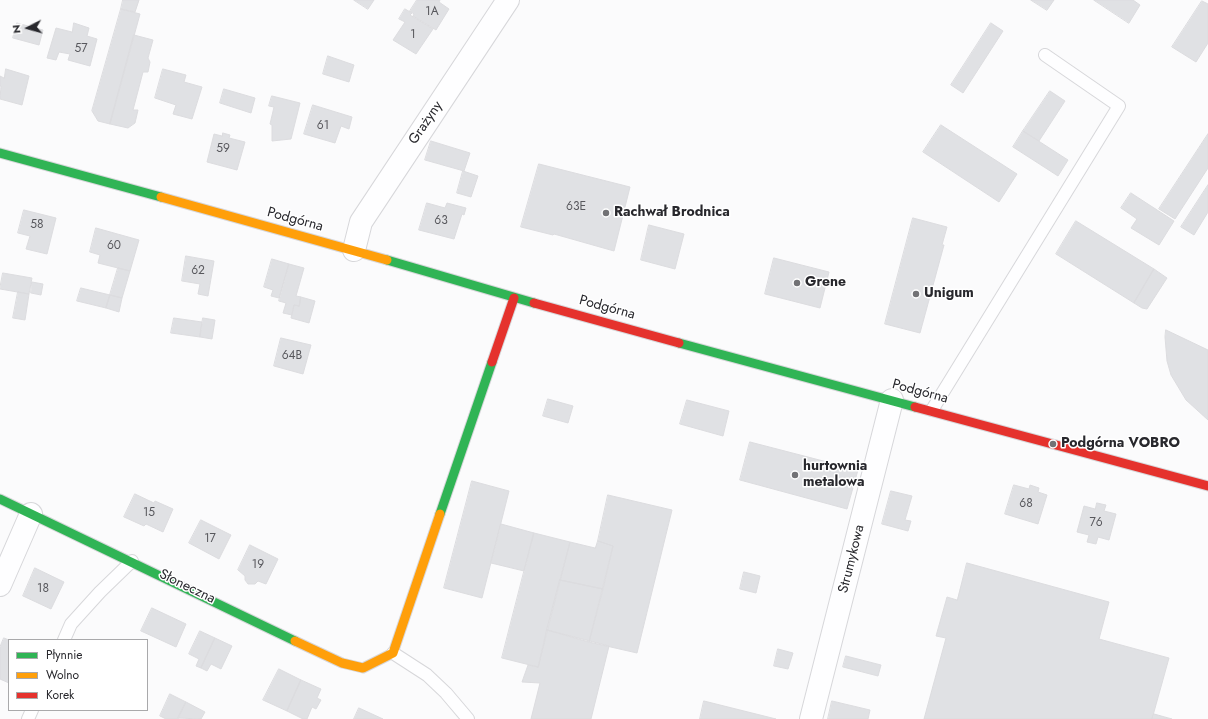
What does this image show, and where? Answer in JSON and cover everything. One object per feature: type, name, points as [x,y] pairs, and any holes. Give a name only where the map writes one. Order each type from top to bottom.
[{"type":"main road","name":"Podgórna","points":[[0,153],[354,250],[514,298],[1208,486]]},
{"type":"main road","points":[[393,653],[514,298]]},
{"type":"main road","name":"Słoneczna","points":[[0,499],[342,663],[363,668],[393,653]]},
{"type":"street","name":"Grażyny","points":[[354,250],[361,222],[508,0]]},
{"type":"street","name":"Strumykowa","points":[[811,719],[892,400]]},
{"type":"street","points":[[0,585],[30,514]]},
{"type":"lane","points":[[932,410],[1119,106],[1045,55]]},
{"type":"lane","points":[[64,639],[71,624],[100,592],[132,561]]},
{"type":"lane","points":[[393,653],[426,675],[446,693],[468,719]]},
{"type":"building","points":[[123,0],[139,0],[135,12],[121,9]]},
{"type":"building","points":[[354,0],[374,0],[368,9]]},
{"type":"building","points":[[417,0],[440,0],[439,2],[449,9],[436,30],[413,16],[414,14],[410,11]]},
{"type":"building","points":[[1031,0],[1054,0],[1047,10]]},
{"type":"building","points":[[1094,0],[1133,0],[1140,5],[1129,23]]},
{"type":"building","points":[[1202,1],[1208,4],[1208,43],[1196,62],[1172,47]]},
{"type":"building","points":[[121,9],[140,14],[110,124],[98,121],[92,111]]},
{"type":"building","points":[[405,9],[412,13],[410,15],[433,29],[416,54],[393,40],[405,22],[399,19]]},
{"type":"building","points":[[17,23],[43,30],[39,45],[13,38]]},
{"type":"building","points":[[74,23],[89,28],[87,36],[97,39],[90,66],[68,60],[70,54],[59,52],[56,60],[47,58],[56,28],[72,32]]},
{"type":"building","points":[[991,23],[1003,31],[963,93],[951,85]]},
{"type":"building","points":[[134,35],[153,40],[148,58],[150,62],[148,72],[143,72],[133,110],[138,110],[135,123],[128,128],[110,124]]},
{"type":"building","points":[[328,56],[354,65],[349,82],[323,74]]},
{"type":"building","points":[[6,69],[29,76],[22,105],[0,99],[0,76],[4,78]]},
{"type":"building","points":[[163,69],[186,75],[184,82],[202,87],[192,119],[173,114],[176,105],[155,98]]},
{"type":"building","points":[[224,89],[255,98],[251,113],[220,103]]},
{"type":"building","points":[[1050,91],[1065,101],[1039,141],[1023,131]]},
{"type":"building","points":[[272,96],[300,103],[291,139],[272,141],[272,125],[270,124],[274,107],[269,106]]},
{"type":"building","points":[[313,105],[352,117],[349,129],[341,126],[335,143],[304,134]]},
{"type":"building","points":[[941,125],[1017,174],[999,202],[923,152]]},
{"type":"building","points":[[1023,131],[1068,160],[1058,176],[1013,147]]},
{"type":"building","points":[[223,133],[230,135],[229,138],[245,142],[237,170],[207,162],[214,134],[222,136]]},
{"type":"building","points":[[1208,134],[1208,168],[1175,219],[1159,209]]},
{"type":"building","points":[[431,141],[470,153],[464,171],[425,160]]},
{"type":"building","points":[[539,164],[630,187],[614,251],[554,234],[521,227]]},
{"type":"building","points":[[463,171],[478,176],[471,197],[457,193]]},
{"type":"building","points":[[1208,185],[1208,212],[1194,235],[1181,227]]},
{"type":"building","points":[[1131,193],[1174,221],[1159,245],[1131,228],[1137,219],[1121,208]]},
{"type":"building","points":[[427,203],[445,208],[447,203],[466,208],[464,215],[462,214],[454,239],[419,230]]},
{"type":"building","points":[[24,210],[56,218],[47,254],[26,249],[30,236],[18,233]]},
{"type":"building","points":[[913,218],[947,227],[942,245],[944,245],[920,333],[885,324]]},
{"type":"building","points":[[1076,221],[1154,269],[1134,303],[1056,254]]},
{"type":"building","points":[[649,225],[684,234],[675,269],[641,260]]},
{"type":"building","points":[[96,228],[139,240],[130,271],[98,263],[100,255],[90,252]]},
{"type":"building","points":[[186,256],[214,261],[208,296],[198,294],[200,284],[182,281]]},
{"type":"building","name":"Grene","points":[[774,258],[829,272],[820,308],[765,294]]},
{"type":"building","points":[[272,259],[289,264],[279,298],[271,296],[273,290],[264,287]]},
{"type":"building","points":[[289,264],[304,268],[296,296],[301,297],[299,306],[294,305],[292,315],[283,313],[286,303],[279,301]]},
{"type":"building","points":[[118,268],[130,271],[122,298],[110,295]]},
{"type":"building","points":[[1154,269],[1167,278],[1147,309],[1142,308],[1134,303]]},
{"type":"building","points":[[3,273],[32,278],[29,294],[0,289]]},
{"type":"building","points":[[32,282],[43,284],[41,295],[31,293]]},
{"type":"building","points":[[81,288],[110,295],[106,308],[77,301]]},
{"type":"building","points":[[18,292],[29,294],[25,320],[13,318]]},
{"type":"building","points":[[110,295],[122,298],[119,312],[106,308]]},
{"type":"building","points":[[301,297],[315,301],[309,323],[291,318],[294,305],[299,306]]},
{"type":"building","points":[[174,318],[202,322],[200,337],[171,333]]},
{"type":"building","points":[[203,318],[215,320],[212,339],[200,337]]},
{"type":"building","points":[[1166,330],[1208,350],[1208,420],[1186,400],[1171,375],[1167,361],[1165,337]]},
{"type":"building","points":[[281,338],[311,345],[303,374],[274,366]]},
{"type":"building","points":[[548,399],[573,406],[568,423],[543,416]]},
{"type":"building","points":[[687,400],[729,411],[723,436],[680,424]]},
{"type":"building","points":[[750,442],[858,470],[847,509],[740,480]]},
{"type":"building","points":[[472,481],[509,491],[482,598],[444,588]]},
{"type":"building","points":[[1014,485],[1029,489],[1030,485],[1039,488],[1038,492],[1047,495],[1038,524],[1005,514]]},
{"type":"building","points":[[891,491],[912,496],[905,520],[911,521],[908,531],[882,524]]},
{"type":"building","points":[[135,494],[154,503],[155,501],[173,509],[163,532],[146,524],[144,526],[124,517]]},
{"type":"building","points":[[608,495],[672,510],[637,653],[589,642],[613,546],[598,541]]},
{"type":"building","points":[[1097,503],[1106,505],[1104,511],[1116,514],[1109,540],[1098,537],[1096,544],[1087,542],[1089,535],[1077,532],[1084,506],[1095,509]]},
{"type":"building","points":[[201,520],[231,535],[219,559],[189,543]]},
{"type":"building","points":[[501,524],[534,533],[524,571],[491,563]]},
{"type":"building","points":[[534,533],[570,542],[538,667],[502,658]]},
{"type":"building","points":[[598,541],[613,546],[603,589],[560,580],[570,542],[595,548]]},
{"type":"building","points":[[250,545],[278,559],[266,584],[258,581],[255,584],[248,584],[245,580],[245,576],[238,570]]},
{"type":"building","points":[[967,563],[1109,602],[1099,639],[1169,658],[1152,719],[924,719],[946,638],[936,636],[947,597],[957,600]]},
{"type":"building","points":[[35,568],[64,582],[51,609],[23,596]]},
{"type":"building","points":[[744,572],[760,576],[756,593],[740,589]]},
{"type":"building","points":[[560,580],[603,589],[589,642],[547,630]]},
{"type":"building","points":[[152,608],[186,624],[176,647],[141,631]]},
{"type":"building","points":[[547,630],[609,646],[591,719],[531,719],[540,683],[522,682],[528,665],[538,667]]},
{"type":"building","points":[[200,631],[215,638],[201,668],[196,666],[199,659],[189,654]]},
{"type":"building","points":[[4,638],[8,640],[8,683],[0,679],[0,647]]},
{"type":"building","points":[[215,638],[232,646],[221,669],[211,664],[207,671],[201,668]]},
{"type":"building","points":[[778,649],[793,653],[788,669],[774,666]]},
{"type":"building","points":[[846,656],[881,665],[878,676],[843,667]]},
{"type":"building","points":[[279,669],[301,680],[287,711],[263,700]]},
{"type":"building","points":[[301,680],[321,689],[317,698],[321,700],[316,709],[312,707],[307,719],[303,719],[287,711]]},
{"type":"building","points":[[170,694],[186,702],[178,719],[166,719],[160,716]]},
{"type":"building","points":[[704,701],[776,719],[700,719]]},
{"type":"building","points":[[832,701],[870,710],[868,719],[828,719]]},
{"type":"building","points":[[186,702],[205,712],[201,719],[178,718]]},
{"type":"building","points":[[359,708],[383,719],[354,719]]},
{"type":"building","points":[[1154,714],[1172,719],[1152,719]]},
{"type":"traffic: fast","points":[[0,153],[161,197]]},
{"type":"traffic: fast","points":[[387,260],[534,303]]},
{"type":"traffic: fast","points":[[679,343],[915,407]]},
{"type":"traffic: fast","points":[[440,514],[492,362]]},
{"type":"traffic: fast","points":[[0,499],[295,641]]},
{"type":"traffic: slow","points":[[161,197],[387,260]]},
{"type":"traffic: slow","points":[[295,641],[342,663],[363,668],[393,653],[440,514]]},
{"type":"traffic: jam","points":[[492,362],[514,298]]},
{"type":"traffic: jam","points":[[534,303],[679,343]]},
{"type":"traffic: jam","points":[[915,407],[1208,486]]},
{"type":"place","name":"Rachwał Brodnica","points":[[606,213]]},
{"type":"place","name":"Grene","points":[[797,283]]},
{"type":"place","name":"Unigum","points":[[916,294]]},
{"type":"place","name":"Podgórna VOBRO","points":[[1053,444]]},
{"type":"place","name":"hurtownia metalowa","points":[[795,475]]}]
